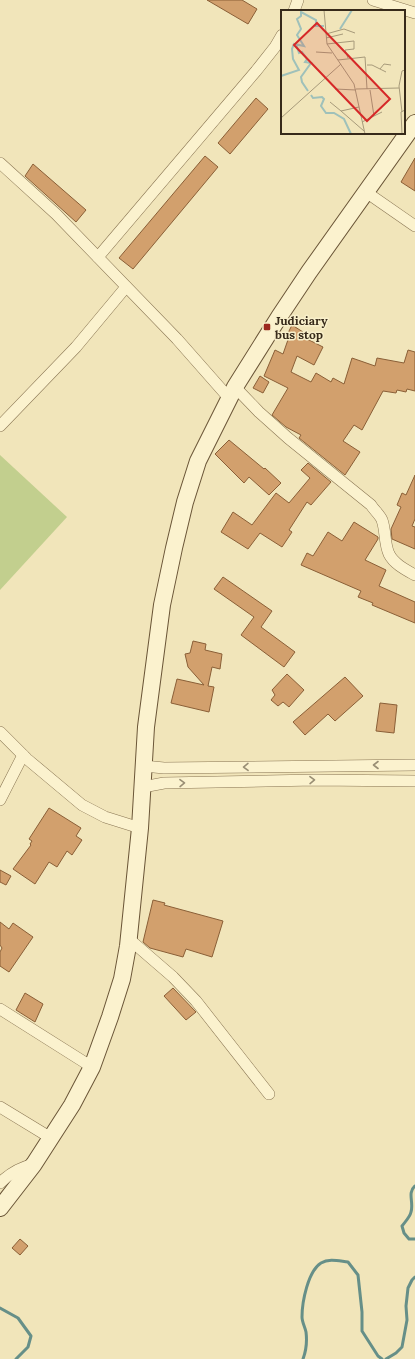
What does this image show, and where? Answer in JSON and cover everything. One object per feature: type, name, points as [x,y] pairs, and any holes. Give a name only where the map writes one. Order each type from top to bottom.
[{"type":"main road","points":[[0,1208],[34,1164],[72,1105],[92,1067],[122,979],[129,939],[140,828],[146,727],[162,605],[185,502],[198,461],[232,393],[305,278],[415,123]]},
{"type":"street","points":[[294,10],[298,0]]},
{"type":"street","points":[[373,0],[415,13]]},
{"type":"street","points":[[98,257],[256,71],[275,47],[281,37]]},
{"type":"street","points":[[0,163],[56,214],[177,339],[232,393],[259,412],[288,438],[371,505],[382,519],[389,554],[394,561],[415,575]]},
{"type":"street","points":[[366,192],[415,226]]},
{"type":"street","points":[[0,426],[76,347],[126,287]]},
{"type":"street","points":[[0,732],[23,755],[82,805],[105,817],[140,828]]},
{"type":"street","points":[[0,800],[23,755]]},
{"type":"street","points":[[144,766],[164,768],[415,765]]},
{"type":"street","points":[[143,787],[164,783],[315,780],[415,781]]},
{"type":"street","points":[[129,939],[173,977],[196,1001],[269,1094]]},
{"type":"street","points":[[0,1009],[92,1067]]},
{"type":"street","points":[[0,1107],[52,1138]]},
{"type":"street","points":[[2,1177],[22,1167],[34,1164]]},
{"type":"green space","points":[[0,455],[67,517],[0,590]]},
{"type":"building","points":[[207,0],[242,0],[257,9],[248,24]]},
{"type":"building","points":[[256,98],[268,109],[230,154],[218,143]]},
{"type":"building","points":[[205,156],[218,167],[133,269],[119,258]]},
{"type":"building","points":[[415,158],[415,191],[401,182]]},
{"type":"building","points":[[33,164],[86,210],[76,222],[25,176]]},
{"type":"building","points":[[292,325],[303,332],[301,336],[323,347],[314,365],[297,356],[291,372],[311,382],[316,373],[331,382],[333,378],[344,384],[352,358],[375,366],[377,358],[404,363],[408,350],[415,352],[415,391],[407,389],[406,392],[397,390],[396,393],[383,391],[362,430],[354,425],[343,441],[360,452],[345,475],[299,438],[301,435],[286,427],[272,415],[288,388],[264,376],[275,350],[283,354],[290,334],[288,333]]},
{"type":"building","points":[[260,376],[269,382],[263,393],[253,388]]},
{"type":"building","points":[[229,440],[264,469],[265,468],[281,483],[269,495],[249,477],[244,483],[215,454]]},
{"type":"building","points":[[308,463],[331,482],[311,505],[307,502],[289,530],[292,532],[282,547],[260,533],[248,549],[221,532],[233,512],[252,525],[276,493],[289,503],[310,478],[301,470]]},
{"type":"building","points":[[415,475],[415,519],[412,526],[415,527],[415,549],[392,539],[391,529],[401,507],[397,505],[402,493],[406,495]]},
{"type":"building","points":[[354,522],[378,537],[365,560],[386,570],[379,586],[415,602],[415,623],[372,605],[373,603],[358,597],[361,591],[301,565],[307,553],[313,556],[328,532],[342,541]]},
{"type":"building","points":[[223,577],[272,611],[261,627],[295,652],[284,667],[241,635],[254,617],[214,589]]},
{"type":"building","points":[[193,641],[206,644],[205,650],[222,654],[220,669],[212,667],[208,686],[214,687],[209,712],[171,703],[177,679],[204,685],[188,667],[185,654],[190,653]]},
{"type":"building","points":[[287,674],[304,690],[289,707],[283,702],[278,706],[271,700],[275,695],[272,690]]},
{"type":"building","points":[[345,677],[363,696],[335,721],[328,714],[305,735],[293,722]]},
{"type":"building","points":[[380,703],[397,705],[394,733],[376,731]]},
{"type":"building","points":[[49,808],[81,828],[76,836],[82,840],[72,855],[67,851],[57,867],[49,862],[35,884],[13,869],[31,845],[30,844],[32,841],[29,839]]},
{"type":"building","points":[[0,870],[11,876],[6,885],[0,882]]},
{"type":"building","points":[[153,900],[165,903],[164,905],[223,921],[212,957],[186,949],[183,957],[150,948],[143,942]]},
{"type":"building","points":[[0,922],[9,929],[13,923],[33,937],[9,972],[0,966],[0,952],[2,948],[0,945]]},
{"type":"building","points":[[173,988],[196,1012],[186,1020],[164,996]]},
{"type":"building","points":[[25,993],[43,1004],[35,1022],[16,1010]]},
{"type":"building","points":[[20,1239],[28,1246],[20,1255],[12,1248]]},
{"type":"waterway","points":[[415,1186],[411,1192],[412,1208],[402,1226],[404,1233],[409,1239],[415,1239]]},
{"type":"waterway","points":[[303,1359],[306,1349],[306,1332],[302,1319],[302,1311],[307,1287],[316,1267],[324,1261],[331,1260],[348,1262],[358,1275],[362,1312],[362,1331],[378,1356],[382,1359]]},
{"type":"waterway","points":[[386,1359],[402,1347],[407,1320],[406,1306],[408,1288],[415,1277]]},
{"type":"waterway","points":[[0,1308],[18,1318],[31,1336],[28,1347],[16,1359]]},
{"type":"place","name":"Judiciary bus stop","points":[[267,327]]}]
